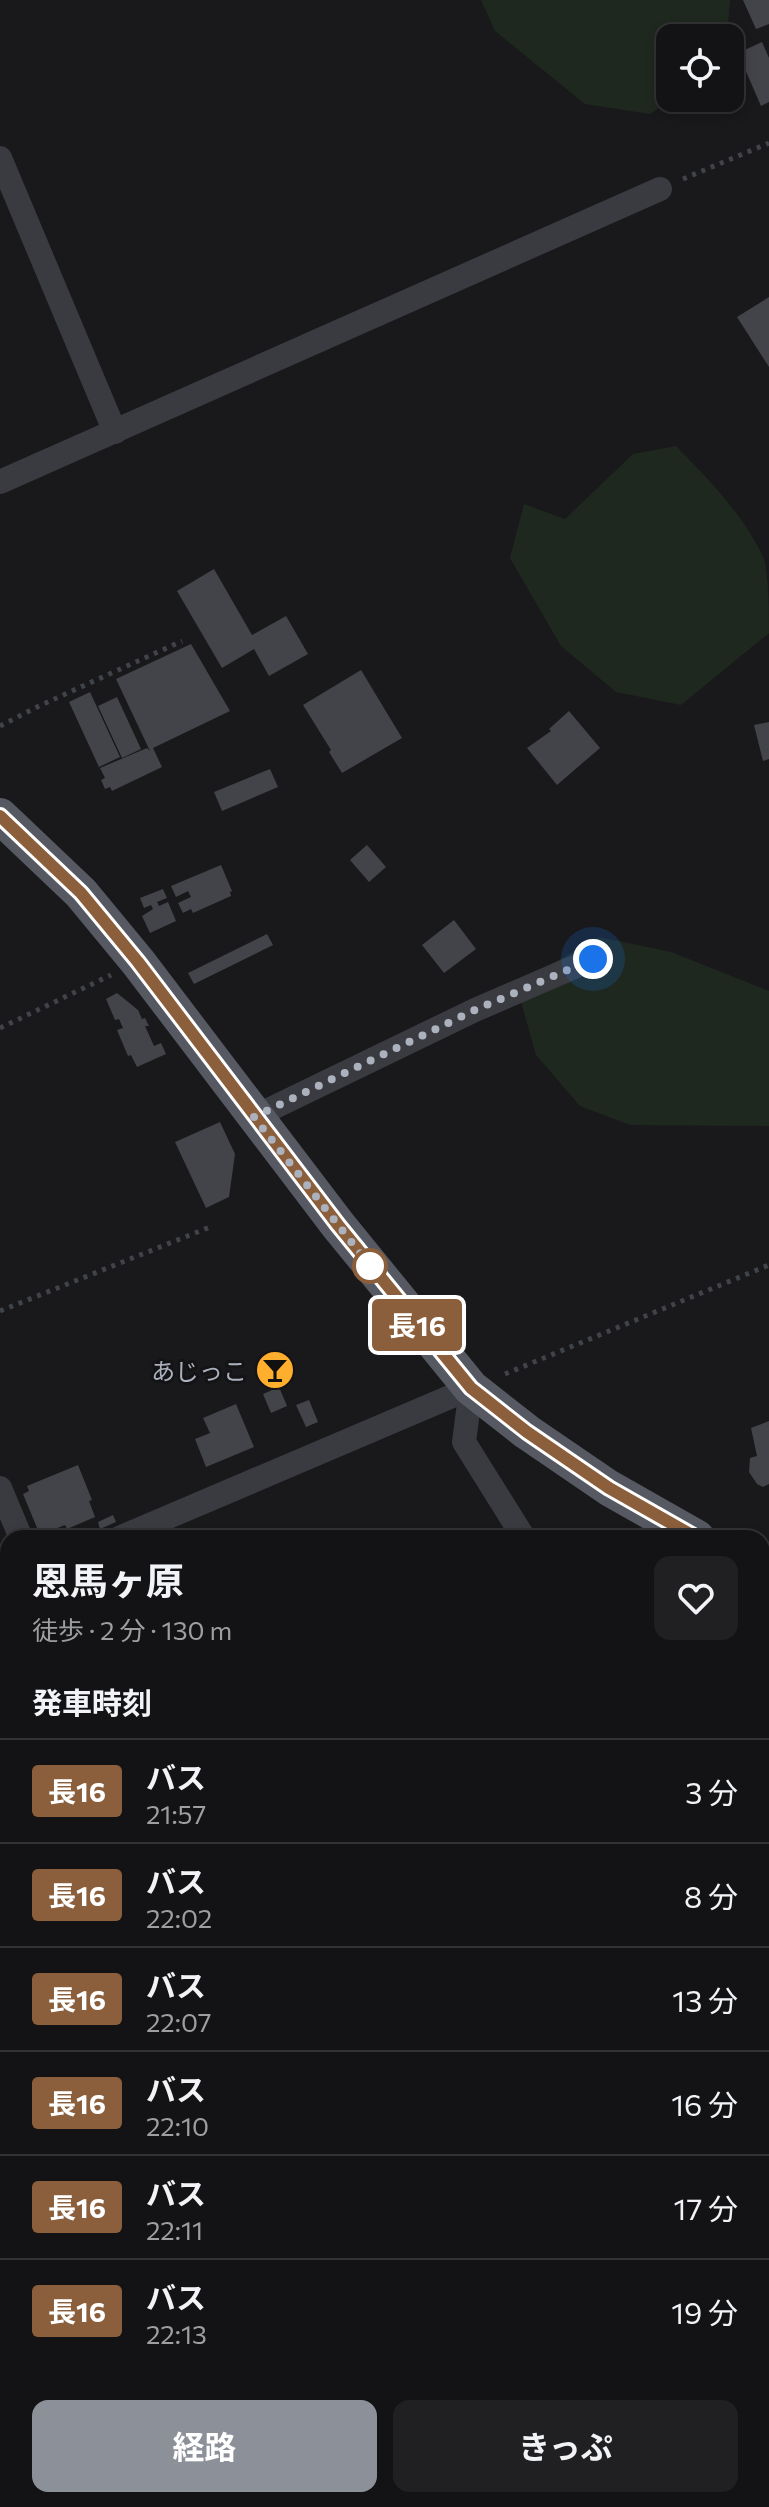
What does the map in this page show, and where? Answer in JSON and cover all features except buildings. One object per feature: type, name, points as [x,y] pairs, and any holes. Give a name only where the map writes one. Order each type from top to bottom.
[{"type":"main road","points":[[0,816],[81,893],[138,962],[254,1117],[471,1388],[527,1432],[609,1488],[683,1530]]},
{"type":"street","points":[[0,158],[115,432]]},
{"type":"street","points":[[0,482],[660,189]]},
{"type":"street","points":[[254,1117],[475,1010],[593,959]]},
{"type":"street","points":[[138,1530],[471,1388]]},
{"type":"street","points":[[471,1388],[464,1442],[519,1530]]},
{"type":"street","points":[[0,1488],[18,1530]]},
{"type":"path","points":[[660,189],[769,143]]},
{"type":"path","points":[[0,726],[182,641]]},
{"type":"path","points":[[0,1028],[138,962]]},
{"type":"path","points":[[0,1311],[210,1227]]},
{"type":"path","points":[[471,1388],[769,1265]]},
{"type":"shaded area","points":[[481,0],[730,0],[728,24],[656,24],[656,110],[650,114],[585,104],[495,31]]},
{"type":"shaded area","points":[[676,446],[725,499],[756,543],[766,567],[769,606],[769,633],[681,705],[616,692],[561,646],[510,558],[524,504],[565,519],[633,454]]},
{"type":"shaded area","points":[[599,937],[671,952],[769,991],[769,1126],[630,1125],[580,1106],[536,1055],[516,984]]},
{"type":"bus line","name":"長16","points":[[0,816],[81,893],[138,962],[338,1225],[471,1388],[527,1432],[609,1488],[681,1530]]},
{"type":"place","name":"あじっこ","points":[[275,1370]]},
{"type":"route","points":[[370,1266],[374,1271],[254,1117],[475,1010],[593,959]]}]
